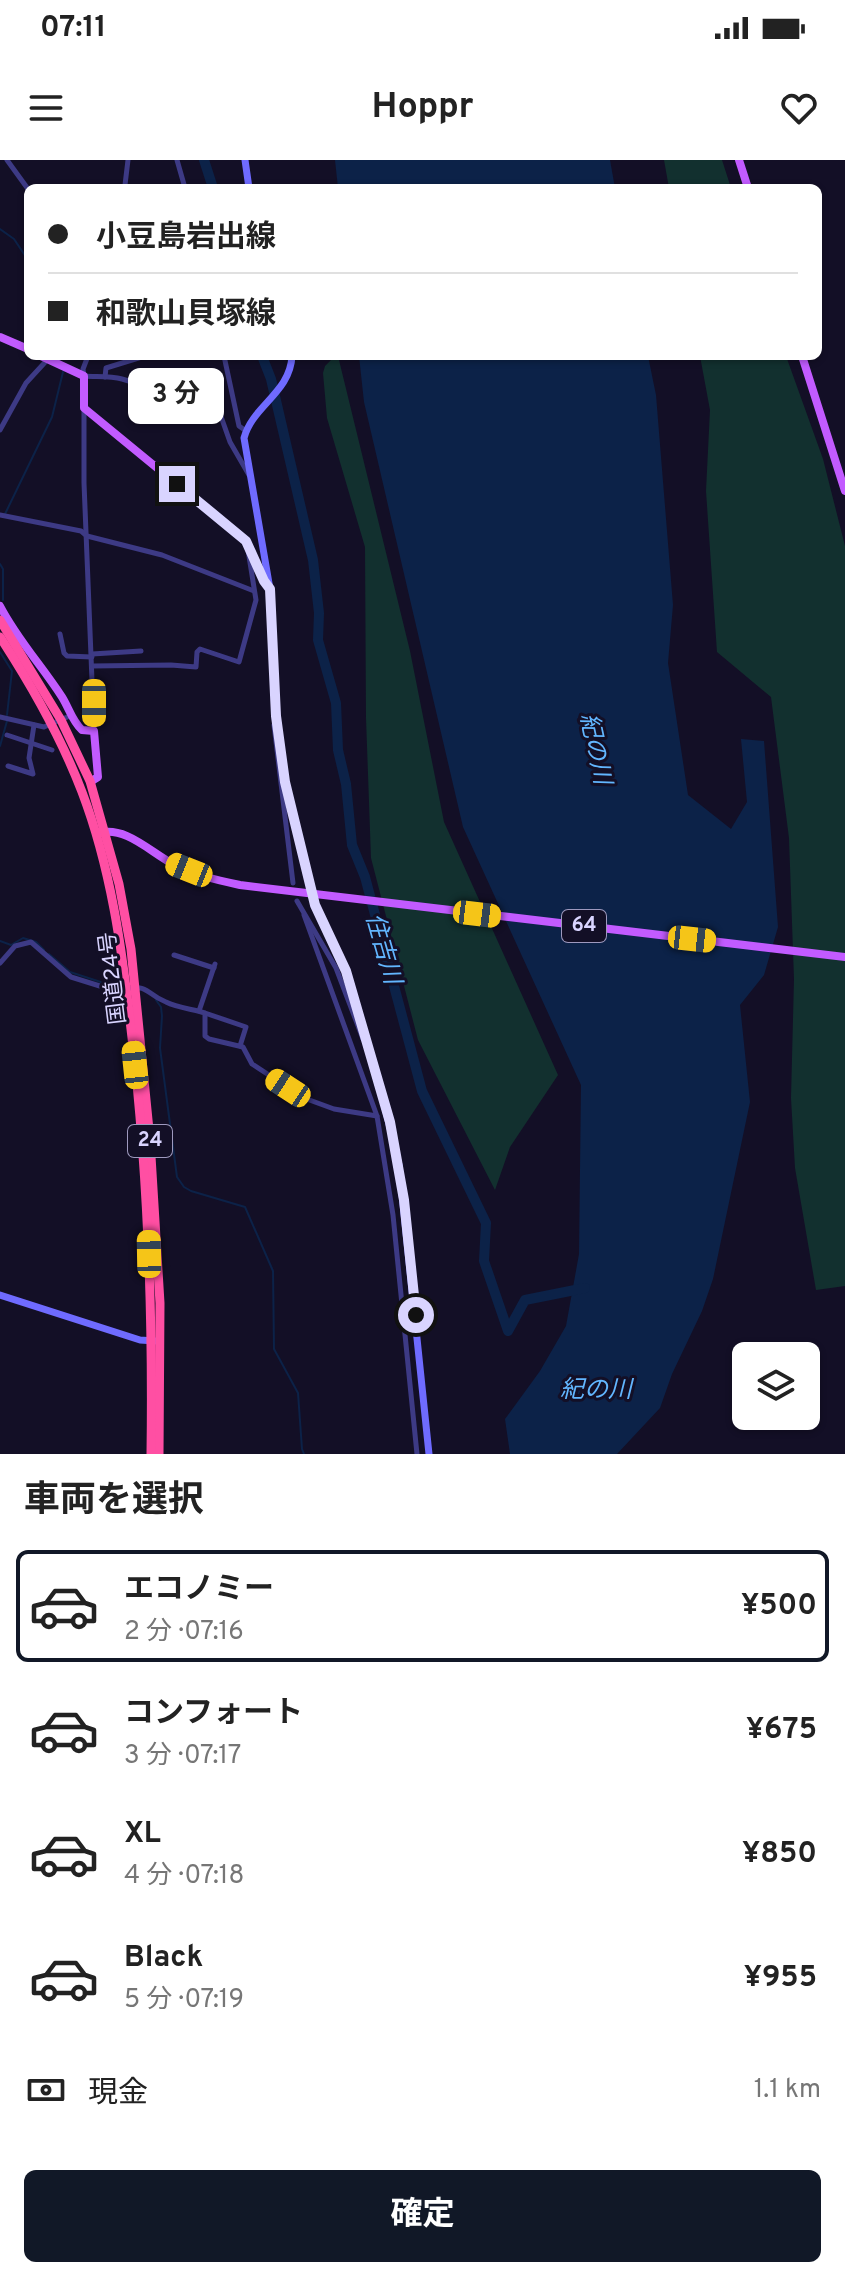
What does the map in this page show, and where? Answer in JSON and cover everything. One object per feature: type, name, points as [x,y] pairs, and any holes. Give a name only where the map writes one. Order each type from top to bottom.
[{"type":"highway","name":"国道24号","points":[[0,620],[90,782],[101,832]]},
{"type":"highway","name":"国道24号","points":[[0,637],[56,722],[119,884],[150,1140],[158,1254],[151,1454]]},
{"type":"highway","name":"国道24号","points":[[156,1341],[159,1454]]},
{"type":"main road","points":[[245,160],[248,184]]},
{"type":"main road","points":[[739,160],[747,184]]},
{"type":"main road","points":[[0,337],[24,347]]},
{"type":"main road","points":[[48,360],[84,376],[84,408],[246,541],[270,589]]},
{"type":"main road","points":[[292,360],[285,384],[250,422],[244,450],[270,589],[276,716],[285,782],[312,894],[320,920],[346,971],[390,1122],[401,1176],[429,1454]]},
{"type":"main road","points":[[803,360],[845,491]]},
{"type":"main road","points":[[0,606],[82,730],[94,731],[98,777],[90,782]]},
{"type":"main road","name":"64","points":[[101,832],[123,833],[173,864],[205,877],[240,885],[292,887],[324,896],[845,957]]},
{"type":"main road","points":[[0,1295],[140,1340],[156,1341]]},
{"type":"street","points":[[7,160],[24,184]]},
{"type":"street","points":[[125,184],[128,160]]},
{"type":"street","points":[[177,160],[184,184]]},
{"type":"street","points":[[0,430],[43,360]]},
{"type":"street","points":[[87,360],[84,376],[120,379],[189,405],[218,408],[230,442],[250,476]]},
{"type":"street","points":[[105,377],[106,368],[132,360]]},
{"type":"street","points":[[225,360],[239,426],[246,431]]},
{"type":"street","points":[[84,408],[87,588],[94,731]]},
{"type":"street","points":[[0,515],[81,531],[87,536],[162,555],[254,591]]},
{"type":"street","points":[[92,666],[196,667],[200,649],[239,662],[256,600],[246,541]]},
{"type":"street","points":[[60,634],[67,656],[141,651]]},
{"type":"street","points":[[0,717],[44,727],[72,715]]},
{"type":"street","points":[[276,716],[276,755],[292,887]]},
{"type":"street","points":[[8,766],[33,774],[29,758],[34,725]]},
{"type":"street","points":[[7,735],[52,750]]},
{"type":"street","points":[[297,901],[336,968],[360,1034],[371,1054]]},
{"type":"street","points":[[304,915],[377,1116],[393,1215],[417,1454]]},
{"type":"street","points":[[0,963],[15,946],[31,942],[71,977],[119,992],[142,987],[165,1002],[246,1027],[240,1046]]},
{"type":"street","points":[[174,955],[215,966],[202,1012],[205,1036],[243,1047],[252,1064],[304,1098],[334,1109],[377,1116]]},
{"type":"green space","points":[[664,160],[722,160],[730,184],[668,184]]},
{"type":"green space","points":[[331,360],[339,360],[410,651],[444,822],[558,1075],[510,1147],[495,1190],[418,1040],[371,858],[365,547],[327,418],[325,366]]},
{"type":"green space","points":[[701,360],[787,360],[823,459],[845,546],[845,1286],[816,1290],[795,1168],[791,1098],[794,979],[789,838],[771,697],[717,652],[706,491],[710,410]]},
{"type":"water","points":[[335,160],[610,160],[614,184],[338,184]]},
{"type":"water","name":"紀の川","points":[[359,360],[649,360],[656,395],[673,605],[668,663],[688,795],[731,829],[747,802],[741,739],[764,741],[778,927],[764,975],[740,1005],[750,1102],[713,1279],[702,1311],[672,1374],[660,1408],[617,1454],[510,1454],[505,1419],[540,1371],[566,1326],[579,1254],[581,1085],[463,827],[364,402]]},
{"type":"waterway","name":"住吉川","points":[[204,160],[212,184]]},
{"type":"waterway","points":[[0,229],[14,239],[24,254]]},
{"type":"waterway","name":"住吉川","points":[[264,360],[271,379],[313,560],[319,613],[318,640],[336,703],[338,750],[346,784],[352,845],[365,877],[422,1091],[486,1223],[484,1261],[508,1331],[525,1300],[585,1288]]},
{"type":"waterway","points":[[5,514],[52,417],[63,372]]},
{"type":"waterway","points":[[0,564],[3,569],[3,600]]},
{"type":"waterway","points":[[0,652],[12,671],[7,715]]},
{"type":"waterway","points":[[0,746],[7,721]]},
{"type":"waterway","points":[[0,941],[11,945],[23,938],[36,942],[44,950]]},
{"type":"waterway","points":[[49,954],[70,972],[116,987]]},
{"type":"waterway","points":[[156,1000],[161,1007],[160,1048],[177,1177],[191,1191],[245,1207],[273,1271],[274,1349],[298,1393],[304,1454]]},
{"type":"route","points":[[177,484],[246,541],[270,589],[276,716],[285,782],[315,905],[346,971],[390,1122],[404,1200],[416,1315]]}]
